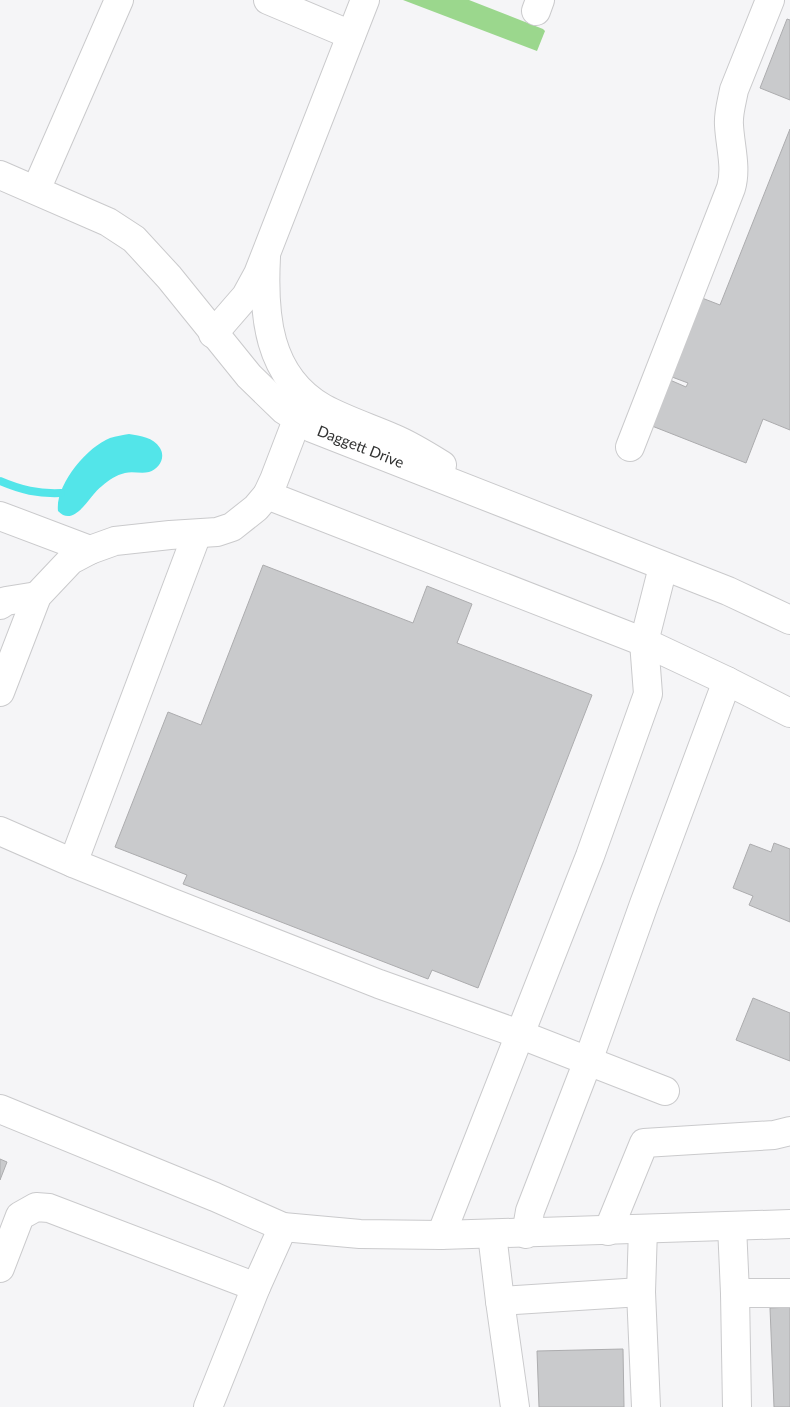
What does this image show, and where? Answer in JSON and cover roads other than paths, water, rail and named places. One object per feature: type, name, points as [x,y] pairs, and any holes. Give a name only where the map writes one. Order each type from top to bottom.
[{"type":"street","points":[[36,190],[119,0]]},
{"type":"street","points":[[268,0],[351,35]]},
{"type":"street","points":[[213,334],[252,286],[266,257],[365,0]]},
{"type":"street","points":[[630,447],[731,188],[734,170],[728,123],[731,102],[770,0]]},
{"type":"street","name":"Daggett Drive","points":[[0,175],[108,222],[134,239],[169,277],[213,334],[249,376],[268,397],[297,420],[327,435],[737,595],[790,620]]},
{"type":"street","points":[[266,257],[265,294],[267,322],[272,342],[278,359],[287,374],[308,398],[322,408],[420,451],[470,483],[538,517]]},
{"type":"street","points":[[0,692],[37,596],[71,560],[114,541],[217,532],[232,526],[256,508],[267,495],[297,420]]},
{"type":"street","points":[[267,495],[644,642],[790,712]]},
{"type":"street","points":[[0,516],[90,550]]},
{"type":"street","points":[[73,863],[197,534]]},
{"type":"street","points":[[440,1235],[590,856],[648,694],[644,642],[664,567]]},
{"type":"street","points":[[0,605],[6,601],[37,596]]},
{"type":"street","points":[[526,1234],[530,1211],[588,1062],[644,904],[727,681]]},
{"type":"street","points":[[0,831],[73,863],[379,984],[519,1034],[665,1091]]},
{"type":"street","points":[[0,1109],[215,1197],[283,1227],[360,1234],[440,1235],[526,1234],[790,1224]]},
{"type":"street","points":[[608,1231],[644,1143],[774,1135],[790,1131]]},
{"type":"street","points":[[0,1268],[20,1216],[36,1207],[49,1208],[256,1287]]},
{"type":"street","points":[[732,1226],[737,1407]]},
{"type":"street","points":[[208,1407],[256,1287],[283,1227]]},
{"type":"street","points":[[643,1229],[641,1292],[646,1407]]},
{"type":"street","points":[[492,1234],[515,1407]]},
{"type":"street","points":[[500,1301],[641,1292]]},
{"type":"street","points":[[735,1294],[790,1293]]},
{"type":"water","points":[[129,434],[146,438],[157,444],[162,452],[162,459],[158,466],[153,471],[143,473],[128,472],[113,478],[97,490],[82,508],[70,516],[58,511],[58,501],[67,479],[83,458],[110,438]]},
{"type":"waterway","points":[[0,481],[30,491],[61,493]]}]
